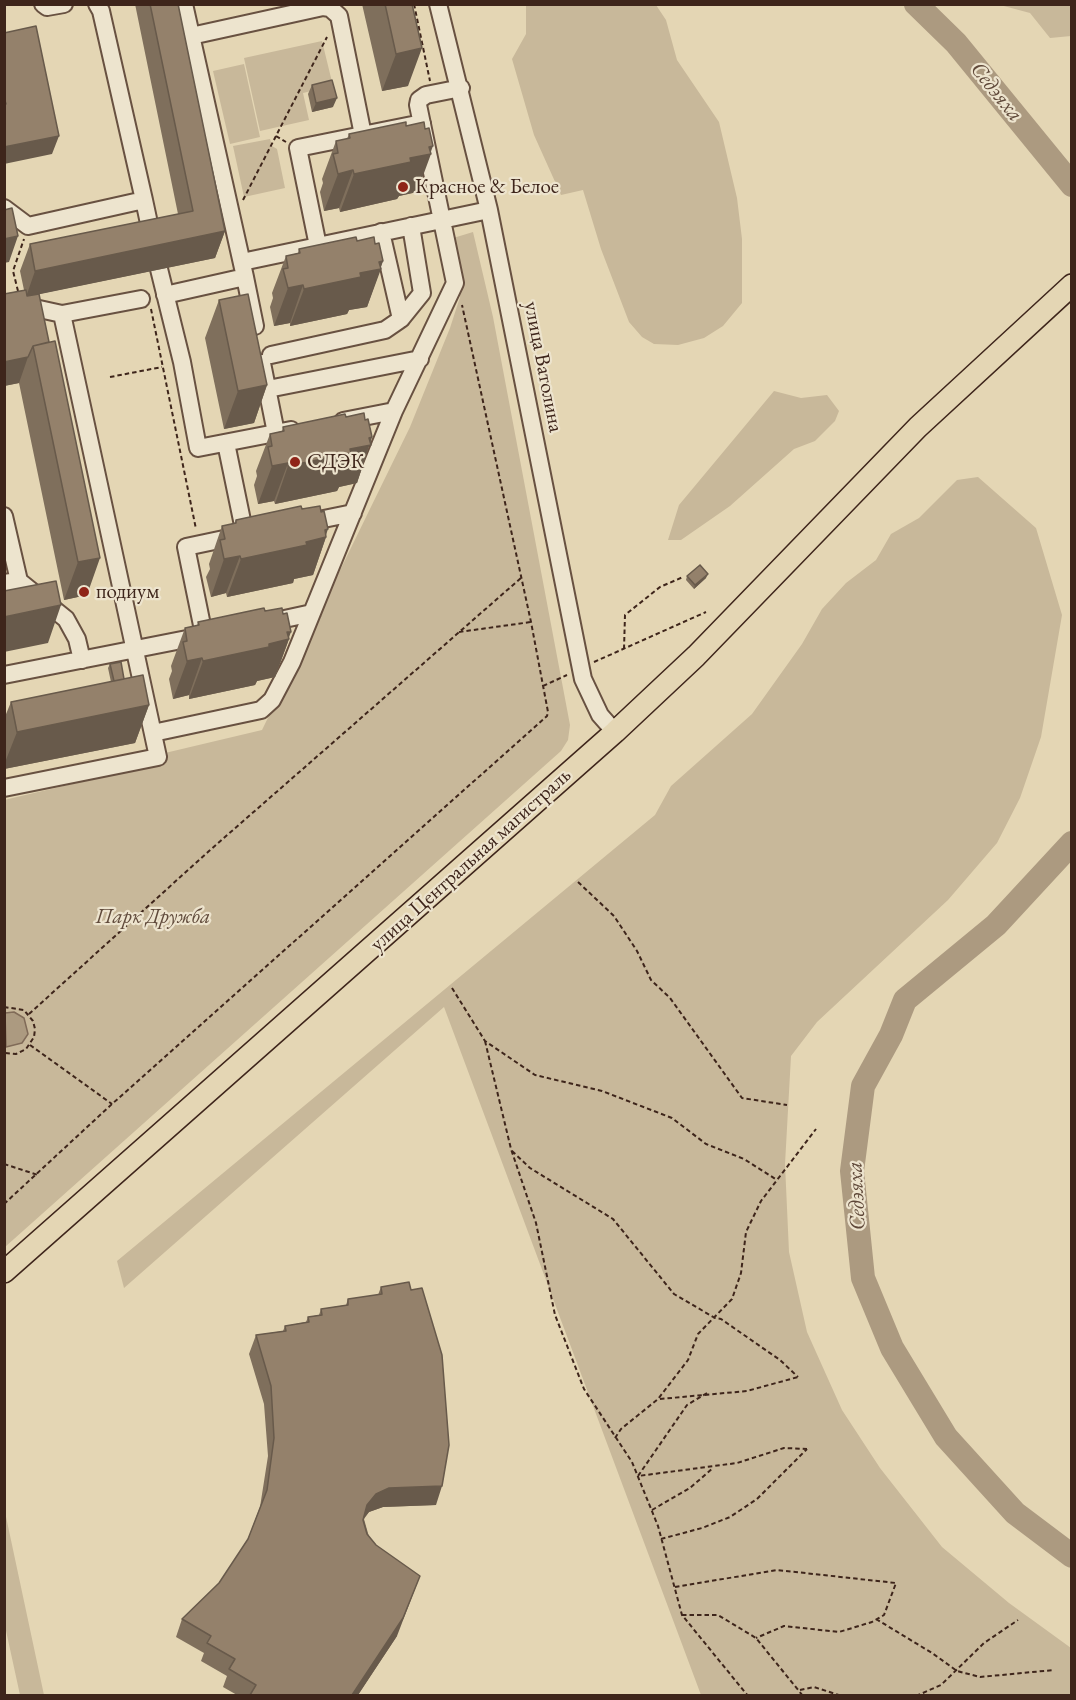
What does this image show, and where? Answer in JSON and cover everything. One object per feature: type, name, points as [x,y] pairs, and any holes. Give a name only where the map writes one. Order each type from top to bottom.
[{"type":"main road","name":"улица Центральная магистраль","points":[[4,1272],[615,732],[696,656],[918,427],[1071,285]]},
{"type":"street","points":[[43,4],[47,7],[64,4]]},
{"type":"street","points":[[97,4],[101,11],[153,243]]},
{"type":"street","points":[[184,4],[244,270],[276,433]]},
{"type":"street","name":"улица Ватолина","points":[[438,4],[461,88],[489,210],[580,669],[590,698],[615,732]]},
{"type":"street","points":[[191,36],[323,7],[330,8],[339,16],[363,135]]},
{"type":"street","points":[[153,733],[267,707],[292,662],[394,411],[455,283],[418,105],[422,97],[461,88]]},
{"type":"street","points":[[318,246],[298,148],[422,123]]},
{"type":"street","points":[[4,208],[28,226],[144,200]]},
{"type":"street","points":[[165,295],[318,246],[489,210]]},
{"type":"street","points":[[271,355],[385,330],[401,320],[422,293],[411,226]]},
{"type":"street","points":[[381,232],[401,320]]},
{"type":"street","points":[[159,269],[182,362],[198,448],[308,427]]},
{"type":"street","points":[[13,307],[62,314],[141,299]]},
{"type":"street","points":[[4,788],[158,757],[153,733],[137,689],[135,649],[62,314]]},
{"type":"street","points":[[268,389],[420,359]]},
{"type":"street","points":[[330,423],[394,411]]},
{"type":"street","points":[[226,442],[245,535]]},
{"type":"street","points":[[288,526],[353,513]]},
{"type":"street","points":[[4,516],[12,582],[66,619],[77,639],[82,660]]},
{"type":"street","points":[[204,635],[186,547],[266,530]]},
{"type":"street","points":[[247,627],[312,613]]},
{"type":"street","points":[[4,675],[225,631]]},
{"type":"path","points":[[233,221],[339,16]]},
{"type":"path","points":[[13,307],[13,271],[28,226]]},
{"type":"path","points":[[4,1204],[112,1104],[547,716],[531,622],[460,297]]},
{"type":"path","points":[[152,315],[199,544]]},
{"type":"path","points":[[110,377],[182,362]]},
{"type":"path","points":[[624,649],[625,615],[660,586],[683,577]]},
{"type":"path","points":[[29,1014],[521,578]]},
{"type":"path","points":[[543,686],[706,612]]},
{"type":"path","points":[[458,633],[531,622]]},
{"type":"path","points":[[578,882],[614,916],[637,951],[651,980],[670,998],[742,1098],[787,1105]]},
{"type":"path","points":[[452,988],[485,1041],[511,1149],[536,1223],[555,1316],[584,1389],[632,1462],[652,1510],[682,1615],[747,1695]]},
{"type":"path","points":[[4,1007],[18,1007],[29,1014],[35,1029],[30,1045],[21,1052],[5,1054]]},
{"type":"path","points":[[485,1041],[535,1075],[602,1091],[672,1118],[706,1144],[744,1159],[777,1180]]},
{"type":"path","points":[[30,1045],[112,1104]]},
{"type":"path","points":[[615,1438],[621,1429],[658,1399],[688,1360],[698,1334],[732,1299],[741,1273],[746,1232],[761,1201],[816,1129]]},
{"type":"path","points":[[511,1149],[530,1168],[613,1219],[674,1294],[715,1318],[721,1319],[760,1346],[798,1377],[747,1391],[658,1399]]},
{"type":"path","points":[[4,1164],[38,1174]]},
{"type":"path","points":[[638,1476],[687,1406],[707,1393]]},
{"type":"path","points":[[638,1476],[737,1463],[784,1448],[807,1449],[758,1499],[730,1517],[702,1528],[661,1539]]},
{"type":"path","points":[[652,1510],[690,1488],[714,1467]]},
{"type":"path","points":[[675,1587],[777,1570],[896,1582],[884,1615],[876,1619],[839,1632],[784,1626],[756,1638]]},
{"type":"path","points":[[682,1615],[718,1615],[756,1638],[803,1695]]},
{"type":"path","points":[[876,1619],[957,1671],[980,1677],[1054,1670]]},
{"type":"path","points":[[916,1695],[941,1685],[984,1644],[1018,1620]]},
{"type":"path","points":[[800,1690],[814,1687],[842,1695]]},
{"type":"green space","points":[[526,5],[656,5],[666,20],[677,60],[719,122],[737,198],[742,239],[742,303],[723,326],[704,338],[678,345],[654,344],[642,337],[629,322],[601,249],[583,190],[561,195],[534,135],[512,59],[526,34]]},
{"type":"green space","points":[[1000,5],[1071,5],[1071,36],[1050,38],[1030,13]]},
{"type":"green space","points":[[322,41],[333,86],[303,93],[309,120],[260,131],[244,58]]},
{"type":"green space","points":[[244,64],[260,137],[230,144],[213,71]]},
{"type":"green space","points":[[270,139],[272,146],[277,149],[285,188],[244,197],[233,146]]},
{"type":"green space","name":"Парк Дружба","points":[[473,232],[493,317],[570,725],[568,740],[561,751],[5,1247],[4,800],[166,762],[165,753],[262,730],[410,427],[450,328],[460,297],[450,239]]},
{"type":"green space","points":[[774,391],[801,398],[827,395],[839,411],[835,421],[815,441],[794,449],[730,506],[681,540],[668,540],[679,505]]},
{"type":"green space","points":[[978,477],[1036,528],[1062,615],[1041,737],[1020,798],[997,843],[948,900],[817,1022],[791,1056],[785,1164],[789,1252],[807,1332],[842,1410],[880,1468],[942,1547],[1009,1603],[1071,1648],[1071,1695],[701,1695],[444,1007],[124,1288],[117,1261],[655,815],[671,786],[752,714],[802,644],[822,609],[846,583],[876,560],[891,534],[919,518],[957,480]]},
{"type":"green space","points":[[5,1512],[44,1695],[20,1695],[5,1626]]},
{"type":"shaded area","points":[[14,1012],[24,1018],[28,1034],[22,1043],[6,1047],[5,1013]]},
{"type":"building","points":[[150,4],[178,4],[225,231],[35,271],[30,244],[193,211]]},
{"type":"building","points":[[385,4],[412,4],[422,48],[396,54]]},
{"type":"building","points":[[36,26],[59,136],[4,147],[4,104],[6,104],[4,97],[4,33]]},
{"type":"building","points":[[332,80],[337,98],[316,103],[312,85]]},
{"type":"building","points":[[406,122],[406,126],[424,122],[425,129],[429,128],[433,146],[429,147],[431,154],[410,158],[411,162],[354,174],[353,170],[338,174],[333,154],[338,153],[336,141],[350,138],[349,134]]},
{"type":"building","points":[[12,208],[18,236],[4,239],[4,210]]},
{"type":"building","points":[[356,237],[357,241],[374,237],[375,244],[379,243],[383,261],[379,262],[381,269],[360,273],[361,277],[304,289],[303,285],[288,288],[283,269],[288,268],[286,256],[300,253],[299,249]]},
{"type":"building","points":[[26,290],[27,296],[39,294],[49,342],[33,346],[28,357],[4,362],[4,294]]},
{"type":"building","points":[[248,294],[267,385],[238,391],[219,300]]},
{"type":"building","points":[[55,341],[100,558],[78,562],[33,346]]},
{"type":"building","points":[[364,413],[365,420],[368,419],[372,437],[369,438],[371,445],[350,449],[351,453],[288,466],[288,463],[272,466],[268,447],[272,446],[270,434],[284,431],[283,427],[345,414],[346,417]]},
{"type":"building","points":[[301,506],[302,509],[320,506],[321,512],[324,511],[328,529],[325,530],[326,537],[306,542],[307,545],[241,559],[240,556],[224,559],[220,540],[225,539],[222,526],[236,523],[236,520]]},
{"type":"building","points":[[700,565],[708,574],[695,585],[687,576]]},
{"type":"building","points":[[56,581],[61,605],[4,617],[4,591]]},
{"type":"building","points":[[264,608],[265,611],[282,608],[283,614],[287,613],[291,632],[287,632],[289,639],[269,644],[269,647],[203,661],[202,658],[187,661],[183,642],[187,641],[185,628],[199,625],[198,622]]},
{"type":"building","points":[[121,662],[124,679],[114,681],[110,664]]},
{"type":"building","points":[[143,675],[149,705],[17,732],[11,702]]},
{"type":"building","points":[[409,1282],[411,1290],[422,1288],[442,1355],[449,1445],[442,1486],[389,1488],[376,1494],[367,1505],[363,1520],[367,1534],[376,1545],[420,1576],[403,1618],[352,1695],[250,1695],[256,1685],[229,1669],[235,1659],[207,1643],[211,1636],[182,1619],[219,1583],[248,1539],[267,1490],[274,1438],[271,1386],[256,1335],[286,1331],[285,1326],[309,1322],[308,1317],[322,1315],[321,1309],[348,1305],[348,1299],[382,1294],[381,1287]]},
{"type":"waterway","name":"Седэяха","points":[[916,4],[956,43],[1072,185]]},
{"type":"waterway","name":"Седэяха","points":[[1072,843],[996,925],[905,1000],[891,1035],[863,1086],[852,1171],[863,1278],[892,1348],[946,1437],[1015,1513],[1072,1556]]},
{"type":"place","name":"Красное & Белое","points":[[403,187]]},
{"type":"place","name":"СДЭК","points":[[295,462]]},
{"type":"place","name":"подиум","points":[[84,592]]}]
